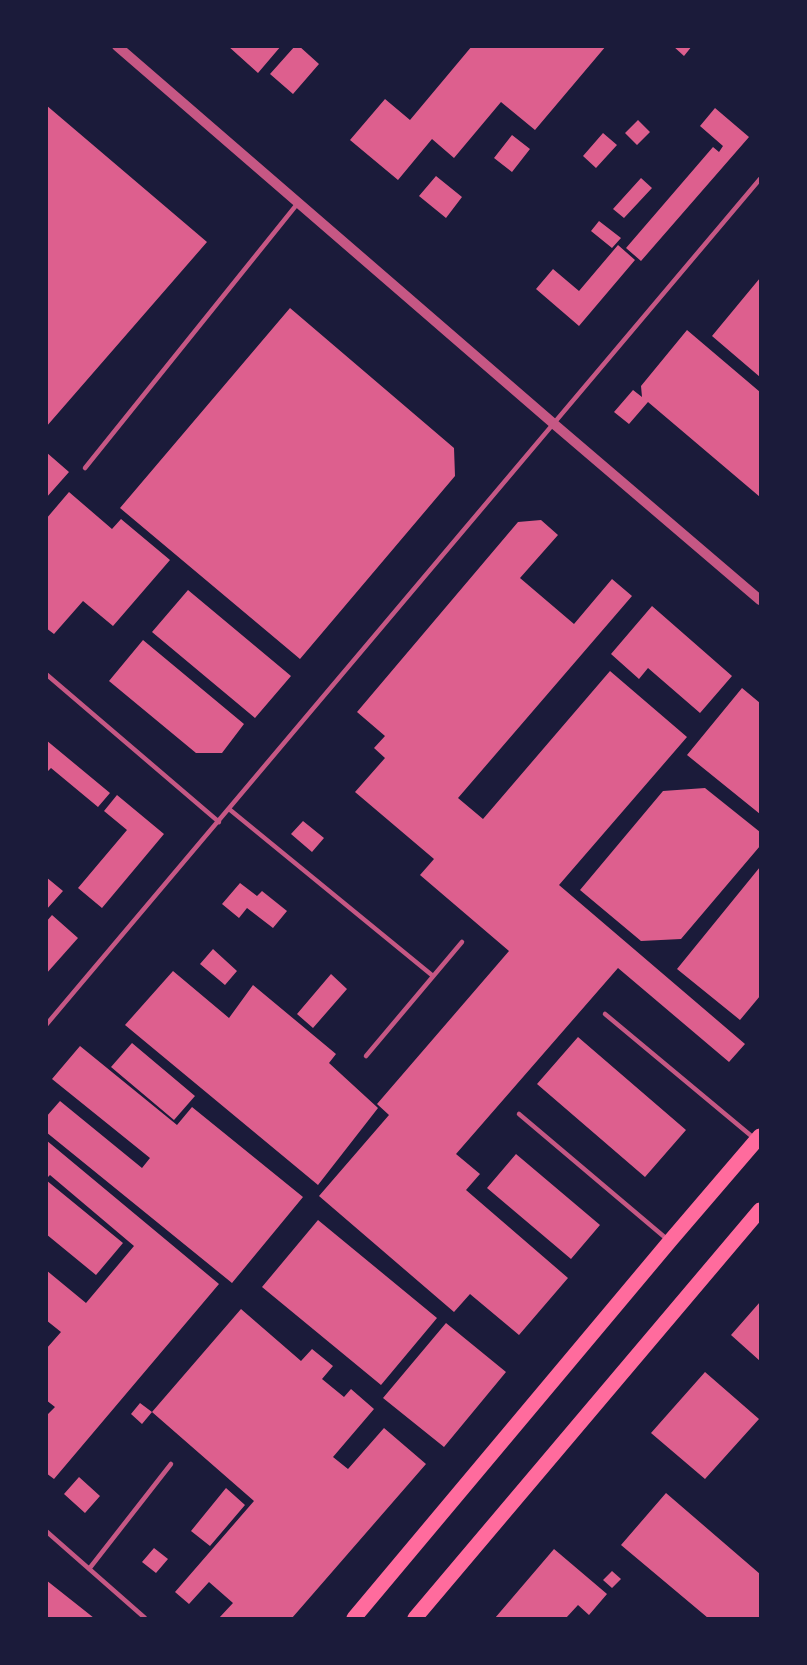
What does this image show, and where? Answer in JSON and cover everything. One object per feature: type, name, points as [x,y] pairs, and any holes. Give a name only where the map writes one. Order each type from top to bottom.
[{"type":"main road","points":[[354,1618],[759,1138]]},
{"type":"main road","points":[[415,1618],[760,1210]]},
{"type":"street","points":[[117,46],[760,600]]},
{"type":"lane","points":[[46,1025],[760,179]]},
{"type":"lane","points":[[85,468],[298,203]]},
{"type":"lane","points":[[46,674],[219,822]]},
{"type":"lane","points":[[229,809],[433,976]]},
{"type":"lane","points":[[366,1056],[462,942]]},
{"type":"lane","points":[[605,1014],[759,1138]]},
{"type":"lane","points":[[519,1114],[670,1241]]},
{"type":"lane","points":[[89,1569],[171,1464]]},
{"type":"lane","points":[[46,1531],[145,1618]]},
{"type":"building","points":[[228,46],[281,46],[258,73]]},
{"type":"building","points":[[295,46],[299,46],[319,64],[293,94],[270,74]]},
{"type":"building","points":[[472,46],[606,46],[535,130],[501,102],[454,158],[432,139],[398,180],[350,140],[385,99],[410,120]]},
{"type":"building","points":[[673,46],[692,46],[684,56]]},
{"type":"building","points":[[46,105],[207,242],[46,427]]},
{"type":"building","points":[[715,108],[749,137],[641,261],[626,248],[713,147],[719,152],[723,146],[700,126]]},
{"type":"building","points":[[638,120],[650,132],[637,145],[625,133]]},
{"type":"building","points":[[603,133],[617,145],[596,168],[583,156]]},
{"type":"building","points":[[512,135],[530,149],[512,172],[494,158]]},
{"type":"building","points":[[436,176],[462,197],[446,218],[419,196]]},
{"type":"building","points":[[641,178],[652,188],[624,218],[613,209]]},
{"type":"building","points":[[599,221],[621,238],[612,248],[591,231]]},
{"type":"building","points":[[618,245],[635,260],[579,326],[536,289],[553,269],[579,291]]},
{"type":"building","points":[[760,278],[760,377],[712,336]]},
{"type":"building","points":[[290,308],[454,448],[455,476],[300,659],[120,508]]},
{"type":"building","points":[[687,330],[760,392],[760,497],[648,402],[629,424],[614,412],[633,390],[642,397],[641,386]]},
{"type":"building","points":[[46,452],[69,472],[46,498]]},
{"type":"building","points":[[69,492],[112,529],[121,519],[170,560],[113,626],[83,601],[54,634],[46,628],[46,519]]},
{"type":"building","points":[[541,520],[558,535],[520,578],[574,624],[612,579],[632,596],[458,798],[483,819],[610,671],[687,737],[559,885],[745,1044],[729,1062],[618,968],[456,1154],[480,1174],[466,1190],[568,1278],[519,1335],[470,1294],[454,1312],[319,1196],[389,1115],[377,1104],[509,951],[420,875],[434,859],[355,792],[385,758],[374,748],[385,736],[357,712],[518,522]]},
{"type":"building","points":[[188,590],[291,676],[255,718],[152,632]]},
{"type":"building","points":[[652,606],[732,676],[700,713],[648,668],[639,679],[611,654]]},
{"type":"building","points":[[143,640],[244,724],[222,753],[196,753],[109,681]]},
{"type":"building","points":[[742,688],[760,703],[760,814],[687,755]]},
{"type":"building","points":[[46,740],[110,793],[98,807],[51,768],[46,773]]},
{"type":"building","points":[[705,788],[760,832],[760,846],[681,939],[641,941],[580,890],[663,791]]},
{"type":"building","points":[[117,795],[164,834],[102,908],[78,888],[127,830],[104,811]]},
{"type":"building","points":[[303,821],[324,838],[312,852],[291,834]]},
{"type":"building","points":[[760,867],[760,996],[740,1020],[677,969]]},
{"type":"building","points":[[46,877],[63,891],[46,910]]},
{"type":"building","points":[[240,883],[257,896],[262,891],[287,911],[273,928],[247,908],[239,918],[222,904]]},
{"type":"building","points":[[52,915],[78,938],[46,974],[46,922]]},
{"type":"building","points":[[213,949],[237,971],[225,985],[200,964]]},
{"type":"building","points":[[173,971],[229,1018],[253,985],[336,1054],[329,1063],[378,1108],[318,1185],[125,1025]]},
{"type":"building","points":[[331,974],[347,989],[313,1028],[297,1014]]},
{"type":"building","points":[[578,1037],[686,1130],[645,1177],[537,1084]]},
{"type":"building","points":[[132,1043],[195,1096],[174,1120],[111,1067]]},
{"type":"building","points":[[80,1046],[177,1125],[192,1107],[303,1197],[232,1283],[46,1132],[46,1117],[60,1101],[142,1168],[150,1158],[52,1079]]},
{"type":"building","points":[[46,1140],[219,1284],[54,1479],[46,1473],[46,1416],[55,1407],[46,1400],[46,1349],[61,1332],[46,1320],[46,1270],[86,1303],[134,1246],[50,1175],[46,1179]]},
{"type":"building","points":[[516,1154],[600,1225],[571,1259],[487,1188]]},
{"type":"building","points":[[46,1180],[123,1243],[96,1275],[46,1234]]},
{"type":"building","points":[[318,1220],[437,1318],[381,1385],[262,1287]]},
{"type":"building","points":[[760,1302],[760,1361],[731,1335]]},
{"type":"building","points":[[241,1309],[301,1361],[312,1349],[333,1366],[322,1379],[344,1397],[351,1389],[374,1409],[333,1457],[348,1469],[384,1428],[426,1464],[292,1618],[219,1618],[233,1603],[209,1582],[189,1604],[175,1592],[254,1501],[152,1412]]},
{"type":"building","points":[[446,1323],[506,1372],[444,1447],[383,1398]]},
{"type":"building","points":[[705,1372],[759,1419],[705,1479],[651,1433]]},
{"type":"building","points":[[140,1403],[152,1412],[142,1424],[131,1414]]},
{"type":"building","points":[[79,1477],[100,1496],[85,1513],[64,1494]]},
{"type":"building","points":[[226,1488],[245,1505],[210,1546],[191,1531]]},
{"type":"building","points":[[666,1493],[760,1574],[760,1618],[708,1618],[621,1545]]},
{"type":"building","points":[[154,1548],[168,1559],[156,1573],[142,1562]]},
{"type":"building","points":[[554,1549],[607,1594],[589,1615],[578,1605],[566,1618],[495,1618]]},
{"type":"building","points":[[612,1571],[621,1579],[612,1588],[603,1580]]},
{"type":"building","points":[[46,1580],[94,1618],[46,1618]]}]
